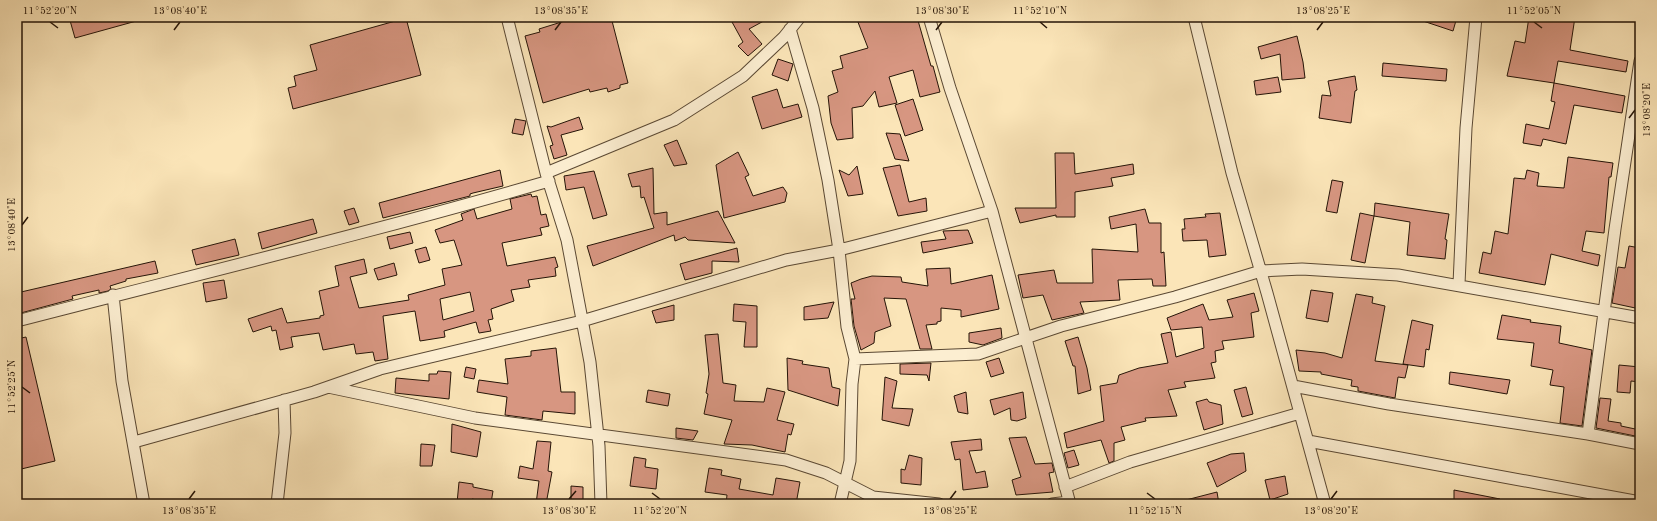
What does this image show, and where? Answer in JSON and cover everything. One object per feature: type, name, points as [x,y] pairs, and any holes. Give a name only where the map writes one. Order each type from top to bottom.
[{"type":"street","points":[[507,17],[548,177],[567,240],[590,362],[597,433],[601,504]]},
{"type":"street","points":[[17,320],[418,219],[548,177],[674,120],[743,76],[790,30],[800,17]]},
{"type":"street","points":[[929,17],[950,88],[992,211],[1069,503],[1052,504]]},
{"type":"street","points":[[1194,17],[1232,173],[1261,271],[1325,504]]},
{"type":"street","points":[[1459,284],[1466,128],[1476,17]]},
{"type":"street","points":[[790,30],[813,108],[828,180],[839,250],[847,327],[855,359],[852,384],[850,461],[840,504]]},
{"type":"street","points":[[1588,434],[1615,229],[1640,61]]},
{"type":"street","points":[[134,442],[328,387],[380,369],[582,321],[786,260],[839,250],[992,211]]},
{"type":"street","points":[[855,359],[978,354],[1061,326],[1175,296],[1261,271],[1302,270],[1398,275],[1459,284],[1640,318]]},
{"type":"street","points":[[113,295],[122,381],[144,504]]},
{"type":"street","points":[[1293,386],[1389,404],[1588,434],[1640,444]]},
{"type":"street","points":[[328,387],[475,418],[597,433],[786,460],[826,473],[873,497],[940,504]]},
{"type":"street","points":[[277,504],[285,433],[284,400]]},
{"type":"street","points":[[1065,487],[1130,462],[1300,413]]},
{"type":"street","points":[[1308,441],[1640,502]]},
{"type":"building","points":[[69,17],[139,17],[140,20],[75,38]]},
{"type":"building","points":[[570,17],[611,17],[628,83],[620,85],[620,88],[608,92],[607,88],[590,92],[589,89],[543,103],[525,36],[540,32],[539,29],[571,19]]},
{"type":"building","points":[[742,17],[771,17],[749,29],[762,44],[748,56],[738,46],[743,42],[732,22]]},
{"type":"building","points":[[856,17],[917,17],[940,92],[920,97],[913,70],[889,77],[897,103],[879,107],[875,91],[863,106],[852,108],[853,138],[837,140],[831,123],[828,96],[838,92],[832,71],[843,68],[840,56],[868,48]]},
{"type":"building","points":[[1418,17],[1457,17],[1453,31],[1417,19]]},
{"type":"building","points":[[1529,17],[1575,17],[1570,50],[1628,61],[1626,72],[1558,61],[1554,83],[1507,76],[1515,41],[1525,43]]},
{"type":"building","points":[[406,18],[421,75],[293,109],[288,88],[296,86],[294,76],[317,70],[310,45]]},
{"type":"building","points":[[1297,36],[1305,78],[1282,80],[1280,54],[1261,59],[1258,47]]},
{"type":"building","points":[[778,59],[793,64],[788,81],[772,75]]},
{"type":"building","points":[[1383,63],[1447,69],[1446,81],[1382,76]]},
{"type":"building","points":[[1355,76],[1357,90],[1355,91],[1351,123],[1319,118],[1322,95],[1331,96],[1328,81]]},
{"type":"building","points":[[1278,77],[1281,92],[1256,95],[1254,81]]},
{"type":"building","points":[[1554,83],[1625,96],[1622,113],[1574,105],[1566,144],[1543,139],[1541,146],[1523,143],[1526,124],[1549,129],[1555,102],[1551,101]]},
{"type":"building","points":[[777,89],[783,108],[798,104],[802,117],[762,129],[752,97]]},
{"type":"building","points":[[913,99],[923,130],[905,136],[895,105]]},
{"type":"building","points":[[579,117],[583,129],[561,135],[567,155],[554,159],[550,146],[553,145],[547,126],[551,127]]},
{"type":"building","points":[[515,119],[526,121],[523,135],[512,133]]},
{"type":"building","points":[[886,133],[900,134],[909,161],[895,159]]},
{"type":"building","points":[[677,140],[687,164],[674,166],[664,145]]},
{"type":"building","points":[[738,152],[749,175],[745,177],[753,196],[783,187],[787,193],[785,202],[724,218],[716,165]]},
{"type":"building","points":[[1055,153],[1074,153],[1075,174],[1133,164],[1134,174],[1111,178],[1113,186],[1075,192],[1075,217],[1056,217],[1056,215],[1020,223],[1015,208],[1056,208]]},
{"type":"building","points":[[1568,157],[1613,163],[1611,177],[1609,177],[1604,233],[1586,231],[1582,251],[1600,255],[1598,266],[1551,254],[1545,285],[1479,273],[1483,252],[1491,254],[1495,231],[1508,234],[1514,178],[1525,179],[1527,170],[1539,173],[1537,186],[1564,188]]},
{"type":"building","points":[[900,165],[909,202],[926,198],[927,211],[898,216],[883,168]]},
{"type":"building","points":[[857,166],[863,194],[848,196],[839,170],[849,175]]},
{"type":"building","points":[[653,168],[654,214],[667,212],[667,225],[718,211],[735,243],[688,240],[685,237],[675,241],[674,235],[593,266],[587,246],[654,228],[644,197],[641,198],[640,186],[632,187],[628,174]]},
{"type":"building","points":[[500,170],[503,186],[383,218],[379,203]]},
{"type":"building","points":[[594,171],[607,215],[593,219],[584,187],[566,190],[564,176]]},
{"type":"building","points":[[1332,180],[1343,182],[1337,213],[1326,211]]},
{"type":"building","points":[[531,194],[532,197],[537,196],[541,215],[546,214],[549,226],[540,228],[542,235],[502,243],[507,266],[555,257],[558,267],[555,268],[556,276],[528,280],[530,287],[511,290],[514,301],[491,309],[493,319],[488,320],[491,331],[479,333],[476,322],[444,331],[445,337],[420,341],[415,311],[383,316],[388,359],[375,361],[373,352],[356,354],[354,344],[323,350],[319,333],[291,337],[293,347],[280,350],[276,330],[272,331],[271,326],[253,332],[248,319],[282,308],[287,323],[320,318],[320,316],[324,315],[319,291],[339,286],[335,266],[364,259],[367,273],[350,277],[359,308],[409,300],[408,295],[445,285],[442,269],[462,265],[454,240],[440,243],[435,230],[463,220],[461,214],[474,209],[477,219],[512,209],[510,199]],"holes":[[[470,292],[474,311],[443,320],[440,299]]]},
{"type":"building","points":[[1375,203],[1449,214],[1445,239],[1447,240],[1445,259],[1407,255],[1410,222],[1374,216]]},
{"type":"building","points":[[354,208],[359,222],[349,225],[344,211]]},
{"type":"building","points":[[1145,209],[1149,223],[1161,223],[1161,253],[1164,252],[1166,286],[1153,286],[1152,279],[1118,280],[1120,300],[1080,302],[1084,313],[1052,320],[1043,295],[1023,298],[1018,275],[1054,270],[1057,283],[1093,283],[1092,249],[1138,252],[1136,224],[1111,229],[1109,217]]},
{"type":"building","points":[[1220,213],[1226,255],[1209,257],[1207,240],[1183,241],[1182,229],[1185,229],[1184,219],[1206,217],[1205,214]]},
{"type":"building","points":[[1360,213],[1374,216],[1365,263],[1351,260]]},
{"type":"building","points":[[313,219],[317,233],[262,249],[258,233]]},
{"type":"building","points":[[968,230],[973,243],[923,253],[921,242],[946,239],[943,231]]},
{"type":"building","points":[[410,232],[413,243],[390,249],[387,237]]},
{"type":"building","points":[[235,239],[239,255],[196,265],[192,250]]},
{"type":"building","points":[[1629,246],[1640,248],[1640,309],[1612,303],[1618,267],[1625,268]]},
{"type":"building","points":[[426,247],[430,260],[419,263],[415,250]]},
{"type":"building","points":[[737,248],[739,262],[712,261],[712,273],[685,280],[680,264]]},
{"type":"building","points":[[155,261],[158,273],[126,279],[126,281],[110,286],[111,289],[108,291],[99,293],[99,290],[72,296],[73,299],[17,314],[17,295],[21,294],[21,292]]},
{"type":"building","points":[[394,263],[397,275],[378,280],[374,269]]},
{"type":"building","points":[[950,268],[951,284],[992,275],[999,309],[961,317],[961,310],[941,308],[941,321],[937,322],[937,324],[926,325],[932,349],[920,349],[906,299],[884,298],[891,326],[875,332],[874,343],[861,350],[854,326],[851,299],[855,299],[851,283],[872,276],[901,277],[902,282],[928,286],[926,269]]},
{"type":"building","points":[[224,280],[227,298],[206,302],[203,283]]},
{"type":"building","points":[[1311,290],[1333,293],[1328,322],[1306,318]]},
{"type":"building","points":[[1254,293],[1259,311],[1251,313],[1254,337],[1222,341],[1224,349],[1215,351],[1216,362],[1211,363],[1215,378],[1184,382],[1186,387],[1168,390],[1177,416],[1145,418],[1146,421],[1121,427],[1125,440],[1114,443],[1114,461],[1109,463],[1101,440],[1067,448],[1064,433],[1104,421],[1100,386],[1117,383],[1119,375],[1139,368],[1168,363],[1161,334],[1171,332],[1176,357],[1204,348],[1202,327],[1171,330],[1167,318],[1203,304],[1209,320],[1233,317],[1227,300]]},
{"type":"building","points":[[1356,294],[1373,297],[1372,303],[1385,306],[1375,361],[1408,365],[1405,378],[1398,377],[1395,398],[1358,391],[1358,387],[1351,386],[1352,380],[1321,374],[1321,372],[1299,371],[1296,350],[1325,353],[1342,358]]},
{"type":"building","points":[[834,302],[828,318],[804,320],[804,307]]},
{"type":"building","points":[[734,304],[757,306],[757,347],[744,347],[746,322],[733,321]]},
{"type":"building","points":[[674,305],[674,320],[656,323],[652,311]]},
{"type":"building","points":[[1502,315],[1531,320],[1530,322],[1561,326],[1559,343],[1592,350],[1582,426],[1560,423],[1564,387],[1550,385],[1553,370],[1531,366],[1534,343],[1497,339]]},
{"type":"building","points":[[1412,320],[1433,325],[1429,350],[1426,349],[1424,367],[1403,364]]},
{"type":"building","points":[[1001,328],[1002,338],[983,345],[969,342],[969,333]]},
{"type":"building","points":[[718,334],[723,383],[736,385],[734,401],[764,402],[767,388],[785,392],[777,420],[794,424],[791,435],[788,434],[785,452],[752,445],[724,444],[732,420],[704,414],[708,394],[706,393],[709,374],[705,335]]},
{"type":"building","points":[[26,337],[55,461],[17,470],[17,339]]},
{"type":"building","points":[[1078,337],[1087,368],[1091,390],[1078,394],[1075,366],[1073,366],[1065,341]]},
{"type":"building","points":[[556,348],[561,392],[575,392],[575,414],[543,411],[542,420],[505,415],[507,397],[477,392],[479,380],[508,384],[505,359],[531,356],[531,351]]},
{"type":"building","points":[[787,358],[803,361],[802,364],[829,368],[832,387],[840,389],[838,406],[788,390]]},
{"type":"building","points":[[999,358],[1004,373],[991,377],[986,362]]},
{"type":"building","points":[[931,363],[929,381],[927,375],[900,374],[900,364]]},
{"type":"building","points":[[1619,365],[1640,367],[1640,382],[1631,381],[1630,393],[1617,392]]},
{"type":"building","points":[[466,367],[476,369],[474,379],[464,377]]},
{"type":"building","points":[[438,371],[451,372],[449,399],[395,393],[396,378],[429,381],[429,374],[437,374]]},
{"type":"building","points":[[1450,372],[1510,380],[1507,394],[1449,384]]},
{"type":"building","points":[[885,377],[897,381],[892,408],[913,409],[909,426],[882,420]]},
{"type":"building","points":[[1246,387],[1253,414],[1242,417],[1234,390]]},
{"type":"building","points":[[648,390],[670,394],[668,406],[646,402]]},
{"type":"building","points":[[966,392],[968,414],[958,412],[954,396]]},
{"type":"building","points":[[1023,392],[1026,418],[1017,421],[1011,420],[1010,408],[994,415],[990,400]]},
{"type":"building","points":[[1600,398],[1611,399],[1608,421],[1621,423],[1621,426],[1640,430],[1640,437],[1596,428]]},
{"type":"building","points":[[1207,399],[1209,402],[1221,405],[1223,424],[1204,430],[1196,402]]},
{"type":"building","points":[[452,424],[481,432],[477,457],[451,452]]},
{"type":"building","points":[[676,428],[698,431],[693,440],[676,438]]},
{"type":"building","points":[[1026,437],[1035,464],[1052,463],[1054,472],[1049,473],[1053,492],[1016,495],[1012,480],[1021,477],[1009,438]]},
{"type":"building","points":[[981,439],[982,450],[969,451],[976,473],[985,471],[988,487],[963,490],[960,459],[955,460],[951,442]]},
{"type":"building","points":[[537,441],[551,442],[548,471],[552,472],[546,504],[536,504],[539,481],[518,478],[520,466],[533,469]]},
{"type":"building","points":[[421,444],[435,445],[432,466],[420,466]]},
{"type":"building","points":[[1074,450],[1079,465],[1068,468],[1064,453]]},
{"type":"building","points":[[1244,453],[1246,471],[1217,487],[1207,463],[1231,454]]},
{"type":"building","points":[[909,455],[922,458],[921,485],[901,483],[901,469],[905,470]]},
{"type":"building","points":[[634,457],[646,459],[645,467],[658,469],[656,489],[630,486]]},
{"type":"building","points":[[709,468],[722,470],[721,475],[741,479],[739,489],[773,495],[776,478],[800,482],[796,504],[726,504],[727,495],[705,492]]},
{"type":"building","points":[[1285,476],[1288,494],[1270,500],[1265,480]]},
{"type":"building","points":[[459,482],[473,484],[473,487],[493,491],[491,503],[472,499],[471,504],[457,503]]},
{"type":"building","points":[[571,486],[583,487],[583,504],[571,504]]},
{"type":"building","points":[[1454,490],[1500,499],[1499,504],[1454,504]]},
{"type":"building","points":[[1217,492],[1219,504],[1186,504],[1186,500]]}]
